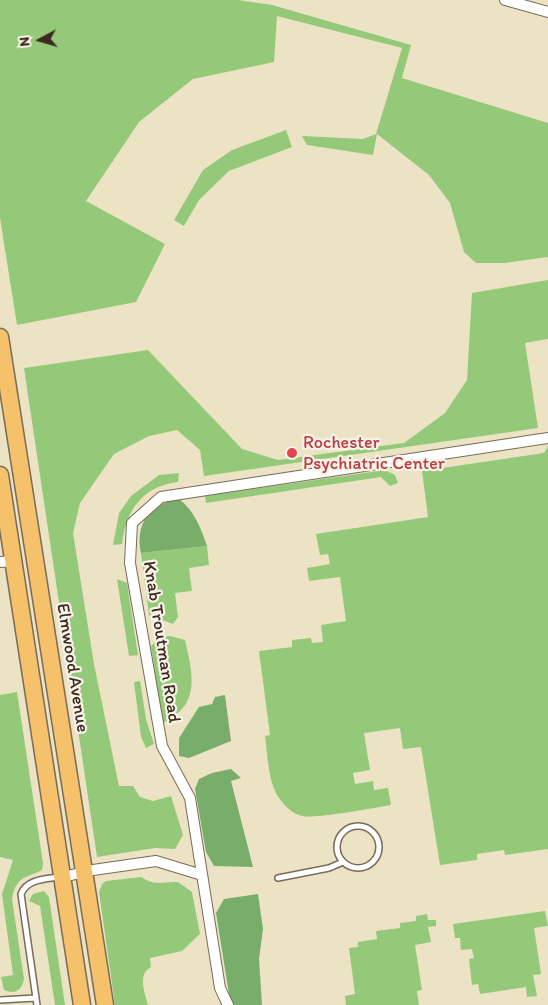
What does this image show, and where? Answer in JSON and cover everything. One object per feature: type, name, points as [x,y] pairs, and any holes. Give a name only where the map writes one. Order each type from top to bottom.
[{"type":"main road","name":"Elmwood Avenue","points":[[1,345],[85,873],[104,1005]]},
{"type":"main road","points":[[0,475],[7,561],[63,877],[82,1005]]},
{"type":"street","points":[[505,0],[548,12]]},
{"type":"street","name":"Knab Troutman Road","points":[[228,1005],[220,988],[190,798],[162,746],[130,563],[132,523],[161,497],[548,438]]},
{"type":"street","points":[[63,877],[156,861],[202,875]]},
{"type":"lane","points":[[278,878],[329,868],[343,862],[355,868],[368,865],[376,856],[378,842],[370,831],[357,826],[344,831],[337,844],[337,851],[343,862]]},
{"type":"lane","points":[[37,1005],[21,894],[24,888],[31,882],[63,877]]},
{"type":"lane","points":[[0,1000],[36,998]]},
{"type":"green space","points":[[0,0],[238,0],[272,5],[411,45],[402,78],[548,123],[548,257],[504,263],[476,263],[464,252],[450,203],[429,175],[377,134],[373,155],[307,145],[302,136],[363,139],[376,134],[402,48],[277,16],[274,62],[193,79],[139,122],[86,201],[165,244],[136,302],[17,325],[0,218]]},
{"type":"green space","points":[[286,130],[292,147],[229,171],[199,200],[184,226],[174,220],[203,170],[232,150]]},
{"type":"green space","points":[[548,280],[548,339],[525,343],[538,428],[204,476],[200,450],[177,430],[149,436],[114,454],[80,503],[73,533],[94,664],[119,786],[133,786],[140,797],[153,801],[171,796],[183,835],[175,849],[155,848],[97,857],[24,368],[148,350],[242,449],[278,460],[404,443],[445,413],[467,380],[472,293]]},
{"type":"green space","points":[[548,446],[548,849],[505,855],[504,850],[477,854],[477,860],[440,865],[421,747],[403,749],[400,728],[364,733],[370,770],[353,773],[355,784],[373,781],[374,790],[388,788],[391,805],[309,817],[293,812],[277,795],[270,774],[265,736],[270,735],[259,651],[292,647],[292,640],[311,638],[312,643],[323,642],[321,625],[346,621],[340,577],[309,581],[307,568],[330,564],[328,554],[320,555],[316,534],[428,517],[422,471],[544,453]]},
{"type":"green space","points":[[385,470],[395,475],[398,483],[390,486],[381,477],[206,503],[205,496]]},
{"type":"green space","points":[[179,473],[178,482],[165,484],[155,489],[138,502],[127,521],[122,544],[113,545],[119,513],[131,496],[159,475]]},
{"type":"green space","points":[[179,499],[193,515],[207,546],[141,553],[140,533],[142,524],[152,511],[160,505]]},
{"type":"green space","points":[[207,546],[209,565],[189,568],[192,591],[175,593],[178,617],[173,624],[149,615],[141,553]]},
{"type":"green space","points":[[117,579],[127,583],[138,655],[129,656]]},
{"type":"green space","points":[[170,636],[185,640],[192,677],[189,698],[184,707],[163,723],[151,646],[160,637]]},
{"type":"green space","points":[[140,681],[146,719],[154,744],[146,748],[141,737],[134,682]]},
{"type":"green space","points":[[17,692],[43,863],[42,870],[19,882],[12,899],[24,979],[20,989],[11,992],[4,990],[1,977],[13,975],[2,894],[13,860],[0,857],[0,695]]},
{"type":"green space","points":[[225,695],[231,741],[189,758],[179,756],[179,738],[199,707],[212,704],[215,697]]},
{"type":"green space","points":[[231,769],[241,778],[231,781],[253,867],[214,866],[206,852],[195,789],[199,779],[212,773]]},
{"type":"green space","points":[[141,877],[155,883],[178,882],[192,892],[200,934],[182,951],[150,958],[151,967],[144,974],[143,979],[148,1005],[115,1005],[99,892],[102,884],[106,881]]},
{"type":"green space","points":[[44,891],[49,897],[65,1005],[55,1005],[40,906],[29,901],[33,894]]},
{"type":"green space","points":[[258,894],[263,929],[259,959],[262,1005],[233,1005],[229,994],[216,913],[224,899]]},
{"type":"green space","points":[[545,911],[548,926],[534,928],[541,974],[533,975],[537,996],[527,997],[526,987],[480,994],[478,984],[472,985],[469,959],[474,958],[472,949],[461,950],[460,938],[455,938],[453,924]]},
{"type":"green space","points":[[427,914],[428,920],[436,920],[436,926],[428,927],[431,942],[415,945],[422,990],[417,991],[419,1005],[346,1005],[345,996],[355,994],[349,948],[358,947],[358,942],[377,939],[376,931],[400,928],[400,923],[416,921],[416,916]]},
{"type":"place","name":"Rochester Psychiatric Center","points":[[292,453]]}]
